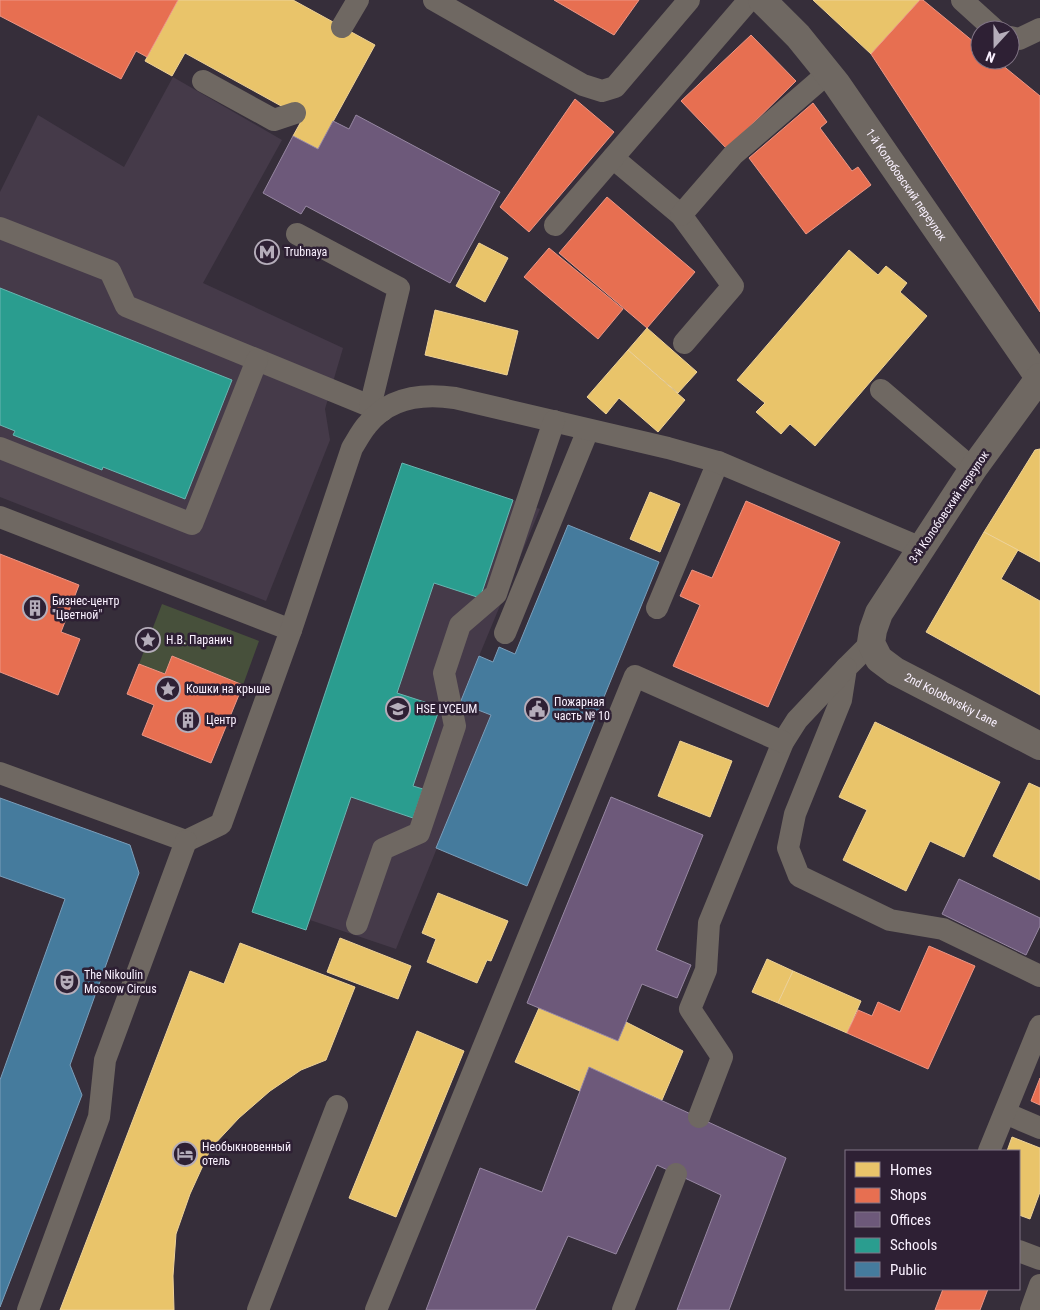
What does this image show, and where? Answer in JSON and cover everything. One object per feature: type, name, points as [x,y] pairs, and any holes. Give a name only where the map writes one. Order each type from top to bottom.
[{"type":"street","name":"1-й Колобовский переулок","points":[[762,0],[798,36],[828,73],[1040,378]]},
{"type":"street","name":"3-й Колобовский переулок","points":[[871,643],[872,630],[879,613],[973,469],[1040,378]]},
{"type":"street","name":"2nd Kolobovskiy Lane","points":[[871,643],[879,659],[895,671],[1040,746]]},
{"type":"lane","points":[[342,27],[358,0]]},
{"type":"lane","points":[[434,0],[583,85],[602,90],[614,87],[689,0]]},
{"type":"lane","points":[[555,225],[749,0]]},
{"type":"lane","points":[[962,0],[984,20]]},
{"type":"lane","points":[[1020,39],[1040,29]]},
{"type":"lane","points":[[681,215],[733,155],[828,73]]},
{"type":"lane","points":[[203,81],[274,120],[295,113]]},
{"type":"lane","points":[[613,158],[681,215],[733,286],[684,343]]},
{"type":"lane","points":[[0,228],[110,271],[126,306],[376,409],[405,399],[434,395],[455,398],[668,448],[718,462],[921,548]]},
{"type":"lane","points":[[28,1310],[100,1117],[104,1060],[186,841],[221,824],[291,630],[352,448],[376,409],[399,288],[297,234]]},
{"type":"lane","points":[[0,448],[192,524],[257,360]]},
{"type":"lane","points":[[881,390],[973,469]]},
{"type":"lane","points":[[357,924],[383,849],[419,832],[455,726],[444,673],[460,625],[496,594],[554,421]]},
{"type":"lane","points":[[505,633],[588,430]]},
{"type":"lane","points":[[657,608],[718,462]]},
{"type":"lane","points":[[0,517],[291,630]]},
{"type":"lane","points":[[699,1117],[722,1057],[690,1009],[706,970],[709,923],[783,742],[796,720],[871,643]]},
{"type":"lane","points":[[846,668],[841,700],[795,814],[788,848],[799,876],[890,920],[944,929],[1040,976]]},
{"type":"lane","points":[[376,1310],[635,676],[783,742]]},
{"type":"lane","points":[[0,773],[186,841]]},
{"type":"lane","points":[[989,1150],[1040,1026]]},
{"type":"lane","points":[[258,1310],[336,1106]]},
{"type":"lane","points":[[1005,1113],[1040,1128]]},
{"type":"lane","points":[[623,1310],[676,1174]]},
{"type":"lane","points":[[1020,1251],[1040,1259]]},
{"type":"lane","points":[[1031,1310],[1040,1285]]},
{"type":"shaded area","points":[[173,77],[282,140],[203,283],[343,348],[325,409],[330,440],[266,601],[0,497],[0,192],[38,115],[124,167]]},
{"type":"shaded area","name":"HSE LYCEUM","points":[[402,463],[540,509],[460,702],[491,715],[396,949],[310,920],[306,930],[252,912]]},
{"type":"green space","points":[[162,604],[259,641],[243,685],[172,656],[165,674],[139,664]]},
{"type":"building: Homes","points":[[178,0],[293,0],[375,45],[318,149],[293,136],[303,118],[185,53],[172,76],[145,61]]},
{"type":"building: Homes","points":[[813,0],[920,0],[871,54]]},
{"type":"building: Homes","points":[[479,243],[508,258],[485,302],[456,286]]},
{"type":"building: Homes","points":[[849,250],[878,275],[886,266],[907,283],[900,292],[927,316],[815,446],[790,424],[781,434],[756,412],[765,403],[737,380]]},
{"type":"building: Homes","points":[[435,310],[518,331],[507,375],[425,355]]},
{"type":"building: Homes","points":[[647,328],[697,372],[678,393],[628,350]]},
{"type":"building: Homes","points":[[628,350],[685,400],[658,432],[619,398],[606,414],[587,397]]},
{"type":"building: Homes","points":[[1040,449],[1040,562],[984,532],[1035,450]]},
{"type":"building: Homes","points":[[650,492],[680,504],[660,552],[630,539]]},
{"type":"building: Homes","points":[[984,532],[1018,550],[1001,579],[1040,601],[1040,695],[926,632]]},
{"type":"building: Homes","points":[[875,722],[1000,782],[964,857],[930,841],[906,891],[843,860],[867,810],[839,797]]},
{"type":"building: Homes","points":[[680,741],[732,761],[710,817],[658,796]]},
{"type":"building: Homes","points":[[1029,783],[1040,788],[1040,880],[993,856]]},
{"type":"building: Homes","points":[[438,893],[508,921],[491,961],[487,960],[477,983],[427,962],[436,939],[422,933]]},
{"type":"building: Homes","points":[[340,938],[411,966],[398,999],[327,972]]},
{"type":"building: Homes","points":[[240,943],[355,987],[326,1060],[301,1070],[270,1091],[239,1118],[211,1148],[190,1194],[176,1234],[173,1276],[174,1310],[60,1310],[190,971],[224,984]]},
{"type":"building: Homes","points":[[767,959],[793,971],[778,1003],[752,992]]},
{"type":"building: Homes","points":[[793,971],[861,1001],[847,1033],[778,1003]]},
{"type":"building: Homes","points":[[539,1008],[618,1041],[626,1022],[683,1051],[662,1100],[589,1067],[580,1091],[515,1062]]},
{"type":"building: Homes","points":[[417,1031],[464,1051],[396,1217],[349,1198]]},
{"type":"building: Homes","points":[[1012,1137],[1040,1148],[1040,1192],[1030,1219],[1020,1215],[1020,1150],[1007,1150]]},
{"type":"building: Shops","points":[[0,0],[178,0],[147,57],[136,51],[121,79],[0,16]]},
{"type":"building: Shops","points":[[554,0],[639,0],[614,35]]},
{"type":"building: Shops","points":[[920,0],[923,0],[970,39],[970,70],[1008,70],[1040,96],[1040,312],[871,54]]},
{"type":"building: Shops","points":[[751,35],[796,81],[727,149],[681,101]]},
{"type":"building: Shops","points":[[575,99],[614,132],[529,232],[500,207]]},
{"type":"building: Shops","points":[[813,103],[827,122],[820,128],[852,171],[858,167],[871,185],[806,234],[749,158]]},
{"type":"building: Shops","points":[[607,197],[695,272],[647,328],[559,253]]},
{"type":"building: Shops","points":[[549,248],[623,309],[598,339],[524,277]]},
{"type":"building: Shops","points":[[746,501],[840,542],[768,707],[673,666],[700,605],[680,596],[692,570],[712,578]]},
{"type":"building: Shops","name":"Бизнес-центр \"Цветной\"","points":[[0,554],[79,585],[61,632],[80,639],[58,695],[0,672]]},
{"type":"building: Shops","name":"Центр","points":[[172,656],[243,685],[211,763],[142,735],[154,705],[127,694],[139,664],[165,674]]},
{"type":"building: Shops","points":[[929,946],[975,966],[928,1069],[847,1033],[858,1010],[872,1016],[878,1002],[900,1012]]},
{"type":"building: Shops","points":[[1040,1078],[1040,1105],[1031,1101]]},
{"type":"building: Shops","points":[[943,1290],[988,1290],[980,1310],[935,1310]]},
{"type":"building: Offices","points":[[356,115],[500,192],[450,283],[306,206],[301,214],[263,193],[293,136],[318,149],[333,121],[349,129]]},
{"type":"building: Offices","points":[[611,797],[703,835],[656,950],[691,965],[677,998],[642,984],[618,1041],[527,1003]]},
{"type":"building: Offices","points":[[959,879],[1040,918],[1040,926],[1026,955],[942,914]]},
{"type":"building: Offices","points":[[589,1067],[786,1158],[729,1310],[677,1310],[721,1195],[657,1165],[616,1254],[568,1236],[535,1310],[426,1310],[480,1168],[542,1192]]},
{"type":"building: Schools","points":[[0,288],[232,380],[185,499],[103,467],[102,470],[13,435],[15,431],[0,425]]},
{"type":"building: Schools","points":[[402,463],[513,500],[480,598],[434,583],[397,693],[440,707],[413,786],[423,789],[413,818],[351,797],[306,930],[252,912]]},
{"type":"building: Public","name":"Пожарная часть № 10","points":[[568,525],[659,562],[527,886],[436,848],[491,715],[460,703],[479,656],[493,662],[499,647],[515,654]]},
{"type":"building: Public","name":"The Nikoulin Moscow Circus","points":[[0,798],[130,845],[139,873],[70,1065],[82,1095],[0,1307],[0,1080],[65,899],[0,876]]},
{"type":"place","name":"Trubnaya","points":[[267,252]]},
{"type":"place","name":"Бизнес-центр \"Цветной\"","points":[[35,608]]},
{"type":"place","name":"Н.В. Паранич","points":[[148,640]]},
{"type":"place","name":"Кошки на крыше","points":[[168,689]]},
{"type":"place","name":"HSE LYCEUM","points":[[398,709]]},
{"type":"place","name":"Пожарная часть № 10","points":[[537,709]]},
{"type":"place","name":"Центр","points":[[188,720]]},
{"type":"place","name":"The Nikoulin Moscow Circus","points":[[67,982]]},
{"type":"place","name":"Необыкновенный отель","points":[[185,1154]]}]
